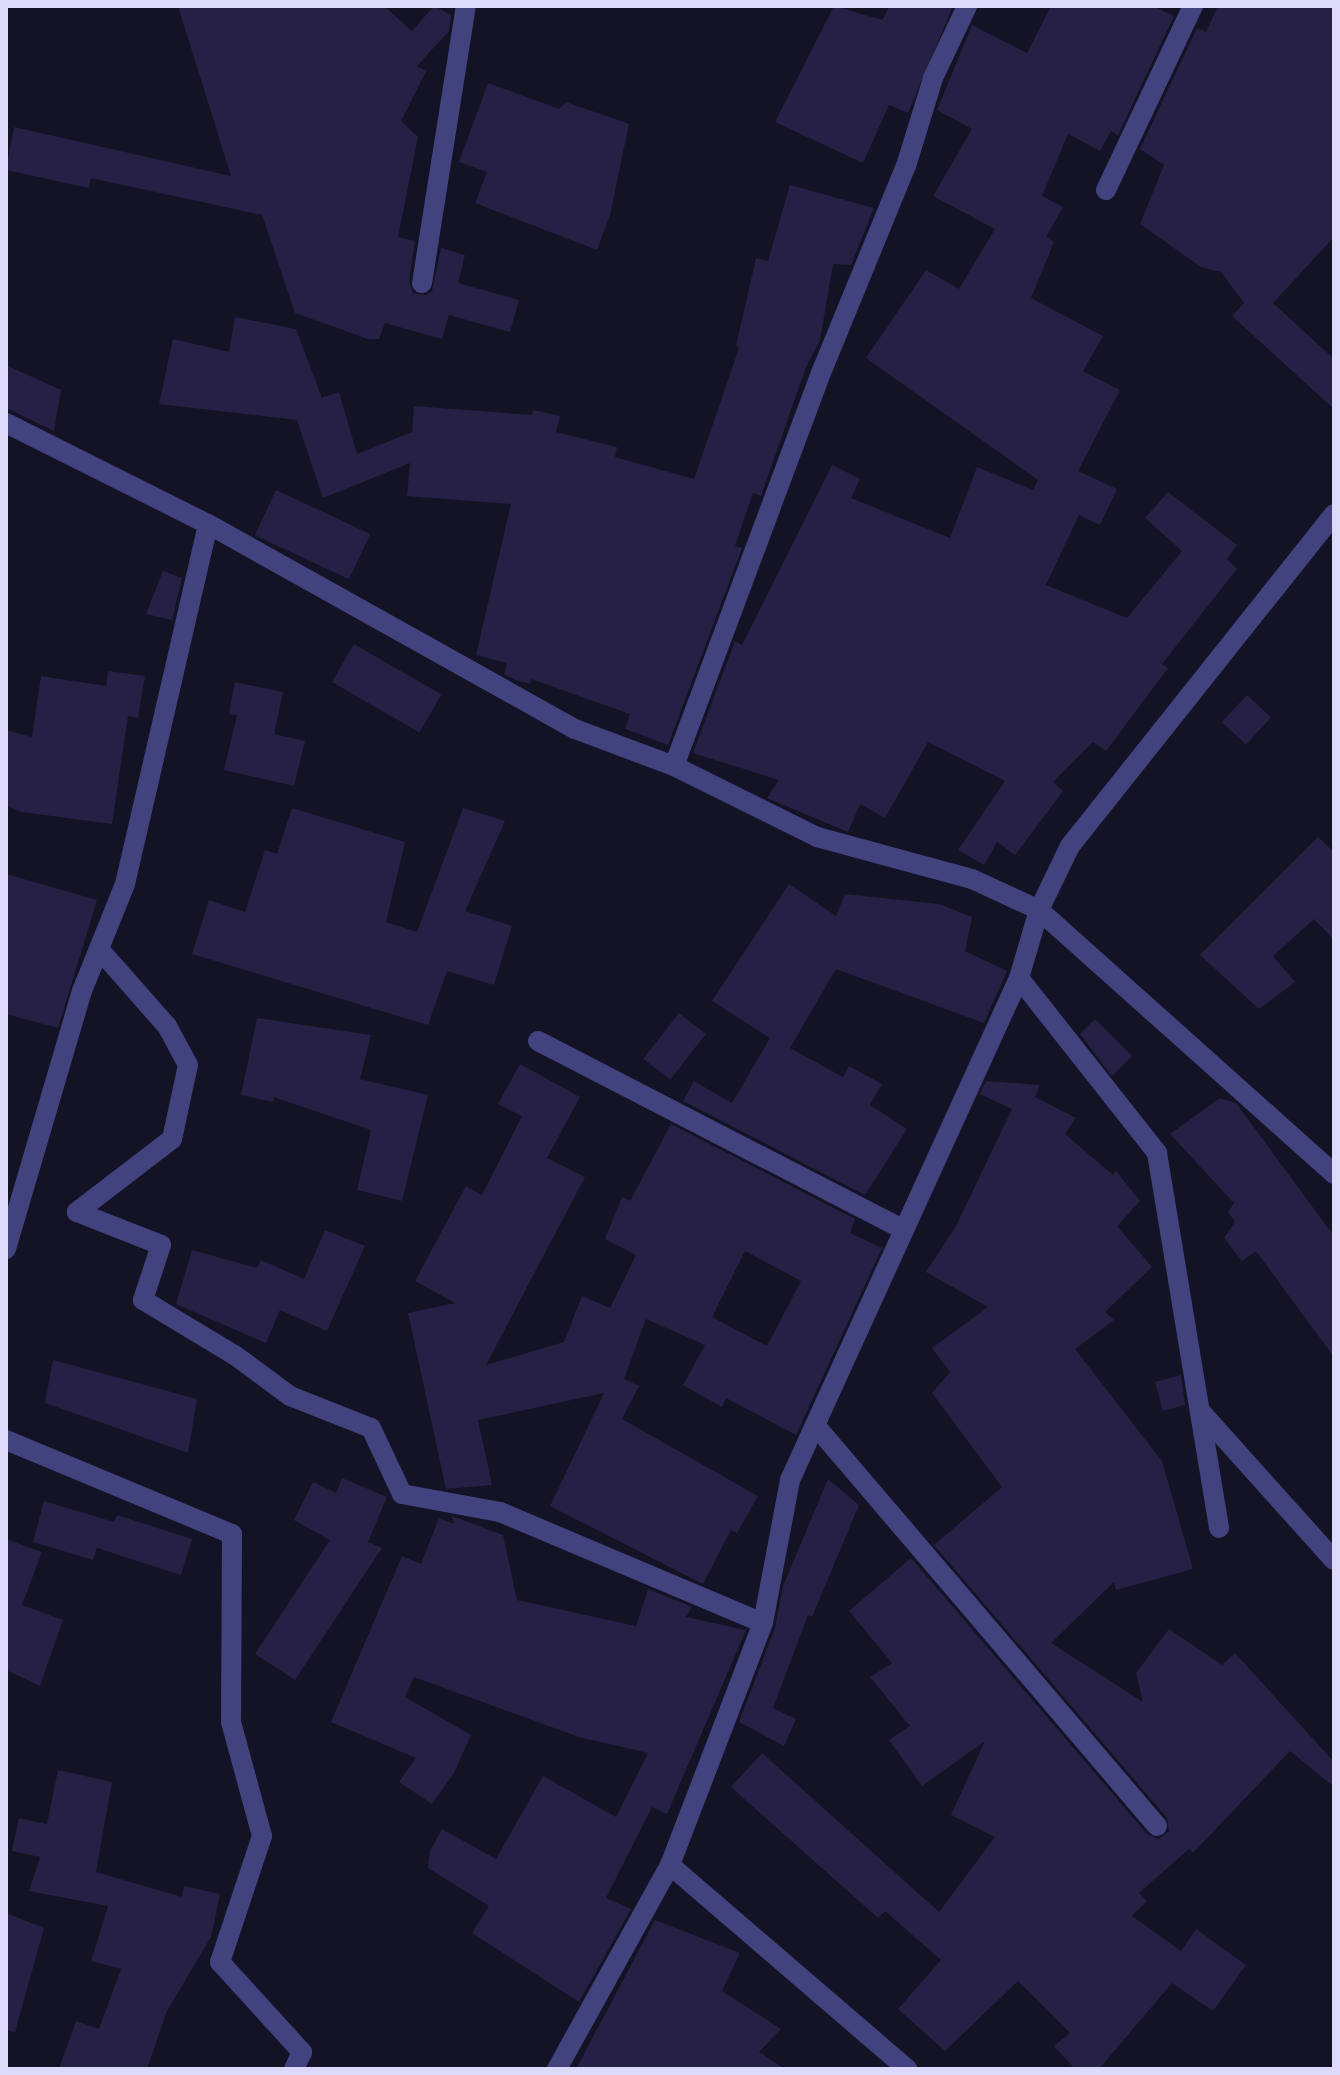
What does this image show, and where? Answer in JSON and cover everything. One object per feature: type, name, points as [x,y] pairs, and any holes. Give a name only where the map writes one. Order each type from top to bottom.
[{"type":"street","points":[[422,283],[466,6]]},
{"type":"street","points":[[674,766],[823,368],[906,166],[933,78],[967,6]]},
{"type":"street","points":[[1106,190],[1193,6]]},
{"type":"street","points":[[6,423],[208,524],[575,729],[674,766],[817,837],[972,879],[1039,910],[1334,1174]]},
{"type":"street","points":[[557,2069],[670,1865],[763,1623],[790,1480],[1019,978],[1039,910],[1070,846],[1334,514]]},
{"type":"street","points":[[6,1249],[99,949],[125,884],[208,524]]},
{"type":"street","points":[[99,949],[167,1026],[188,1065],[172,1139],[77,1212],[161,1245],[143,1300],[290,1396],[371,1428],[402,1494],[500,1512],[763,1623]]},
{"type":"street","points":[[1019,978],[1157,1153],[1219,1528]]},
{"type":"street","points":[[538,1041],[904,1230]]},
{"type":"street","points":[[1201,1412],[1334,1560]]},
{"type":"street","points":[[815,1425],[1157,1826]]},
{"type":"street","points":[[6,1440],[232,1534],[231,1722],[262,1836],[220,1962],[302,2052],[294,2069]]},
{"type":"street","points":[[670,1865],[907,2069]]},
{"type":"building","points":[[178,6],[384,6],[412,31],[434,6],[451,15],[449,31],[417,66],[426,71],[401,121],[418,137],[398,237],[415,241],[409,281],[413,293],[426,295],[432,291],[441,248],[465,255],[458,283],[519,300],[510,332],[449,315],[442,339],[385,323],[379,339],[368,339],[295,313],[262,215],[91,178],[89,188],[6,170],[14,127],[231,176]]},
{"type":"building","points":[[834,6],[882,20],[890,6],[953,6],[908,113],[889,105],[863,163],[775,122]]},
{"type":"building","points":[[1051,6],[1153,6],[1174,16],[1118,135],[1111,131],[1100,151],[1068,134],[1042,196],[1063,207],[1046,237],[1054,242],[1031,298],[1103,336],[1083,371],[1120,390],[1078,471],[1117,489],[1100,525],[1079,515],[1046,585],[1127,618],[1182,551],[1145,518],[1168,492],[1237,545],[1227,559],[1237,569],[1162,664],[1168,668],[1106,751],[1093,742],[1053,782],[1063,791],[1015,855],[997,842],[984,865],[958,850],[1005,781],[928,742],[885,818],[860,804],[848,832],[767,798],[779,780],[693,753],[735,641],[742,645],[832,465],[860,479],[851,498],[950,538],[977,467],[1033,490],[1038,480],[866,358],[926,270],[959,289],[995,229],[933,196],[972,129],[937,110],[972,25],[1027,53]]},
{"type":"building","points":[[1218,6],[1334,6],[1334,237],[1273,303],[1334,359],[1334,409],[1232,316],[1244,303],[1221,272],[1201,267],[1140,224],[1164,165],[1140,149],[1197,28],[1206,32]]},
{"type":"building","points":[[488,83],[559,109],[566,102],[629,124],[610,215],[597,250],[475,203],[487,172],[459,162]]},
{"type":"building","points":[[790,185],[874,208],[851,265],[833,264],[820,340],[806,367],[761,496],[753,493],[735,546],[742,548],[668,745],[625,729],[630,714],[531,679],[530,684],[515,680],[504,674],[507,663],[476,655],[511,504],[407,496],[410,463],[323,498],[297,420],[159,404],[173,339],[229,352],[235,317],[296,329],[322,398],[339,392],[357,454],[412,432],[414,406],[532,415],[533,410],[560,416],[556,432],[617,447],[615,457],[694,479],[739,348],[736,346],[756,258],[768,261]]},
{"type":"building","points":[[6,365],[61,390],[54,431],[6,408]]},
{"type":"building","points":[[276,490],[370,534],[349,579],[255,535]]},
{"type":"building","points":[[163,571],[182,578],[172,620],[146,614]]},
{"type":"building","points":[[354,644],[441,694],[419,733],[332,682]]},
{"type":"building","points":[[108,671],[145,676],[138,718],[128,716],[112,824],[22,812],[6,805],[6,730],[32,737],[41,676],[106,686]]},
{"type":"building","points":[[235,682],[283,692],[274,734],[305,741],[294,786],[224,770],[237,715],[229,714]]},
{"type":"building","points":[[1247,695],[1271,718],[1246,745],[1222,722]]},
{"type":"building","points":[[292,808],[405,842],[386,922],[417,932],[463,808],[505,821],[465,911],[512,926],[494,985],[447,971],[428,1025],[192,954],[209,900],[245,912],[265,850],[277,854]]},
{"type":"building","points":[[1318,837],[1334,852],[1334,940],[1314,919],[1273,956],[1295,982],[1259,1009],[1200,955]]},
{"type":"building","points":[[6,874],[97,900],[58,1028],[6,1014]]},
{"type":"building","points":[[789,884],[836,916],[845,894],[939,904],[972,917],[965,951],[1007,971],[984,1023],[836,969],[790,1048],[843,1077],[849,1066],[882,1084],[870,1105],[907,1129],[865,1195],[683,1101],[694,1081],[732,1103],[770,1038],[712,1001]]},
{"type":"building","points":[[679,1013],[706,1034],[670,1080],[643,1059]]},
{"type":"building","points":[[257,1018],[371,1035],[360,1079],[428,1095],[402,1201],[357,1190],[371,1130],[274,1097],[273,1102],[241,1095]]},
{"type":"building","points":[[1095,1019],[1132,1056],[1112,1076],[1080,1034]]},
{"type":"building","points":[[520,1064],[580,1097],[547,1158],[585,1177],[486,1365],[564,1342],[582,1296],[610,1308],[636,1255],[605,1239],[622,1197],[630,1201],[671,1124],[855,1219],[850,1233],[882,1248],[796,1435],[726,1398],[722,1407],[683,1385],[705,1345],[646,1319],[624,1379],[639,1386],[622,1419],[758,1496],[737,1533],[731,1530],[703,1584],[550,1506],[604,1393],[478,1420],[492,1485],[446,1489],[408,1313],[455,1303],[415,1281],[466,1186],[482,1195],[522,1116],[498,1104]],"holes":[[[745,1251],[801,1281],[767,1346],[712,1317]]]},
{"type":"building","points":[[986,1081],[1040,1085],[1035,1097],[1076,1118],[1065,1134],[1113,1175],[1116,1171],[1140,1201],[1117,1226],[1152,1267],[1105,1312],[1114,1320],[1075,1349],[1162,1461],[1193,1569],[1116,1590],[1114,1582],[1051,1643],[1143,1702],[1136,1673],[1169,1629],[1222,1665],[1235,1653],[1334,1762],[1334,1787],[1290,1751],[1193,1853],[1189,1849],[1139,1893],[1147,1901],[1132,1916],[1181,1951],[1196,1929],[1246,1965],[1213,2011],[1172,1983],[1099,2069],[1075,2069],[1054,2046],[1070,2033],[1018,1981],[945,2051],[898,2009],[941,1960],[885,1911],[878,1918],[731,1787],[762,1753],[939,1912],[995,1837],[951,1815],[985,1741],[922,1786],[889,1740],[910,1726],[870,1677],[892,1663],[849,1611],[911,1558],[1147,1834],[1159,1839],[1169,1831],[1167,1818],[934,1545],[1002,1487],[932,1393],[950,1372],[932,1348],[988,1307],[926,1272],[956,1226],[1012,1109],[980,1094]]},
{"type":"building","points":[[1220,1098],[1236,1103],[1334,1236],[1334,1357],[1256,1251],[1242,1261],[1224,1238],[1235,1222],[1228,1212],[1234,1203],[1170,1134]]},
{"type":"building","points":[[325,1230],[365,1246],[327,1331],[280,1310],[266,1343],[176,1304],[192,1250],[257,1268],[261,1260],[304,1279]]},
{"type":"building","points":[[53,1360],[197,1399],[188,1453],[45,1403]]},
{"type":"building","points":[[1181,1375],[1185,1405],[1163,1411],[1155,1382]]},
{"type":"building","points":[[342,1478],[387,1497],[368,1542],[382,1548],[295,1680],[255,1654],[330,1540],[294,1520],[313,1482],[336,1493]]},
{"type":"building","points":[[828,1479],[859,1505],[812,1617],[808,1615],[773,1708],[796,1719],[784,1746],[739,1722],[775,1628],[783,1586]]},
{"type":"building","points":[[44,1501],[114,1522],[117,1515],[192,1539],[181,1575],[97,1548],[93,1560],[33,1542]]},
{"type":"building","points":[[452,1516],[503,1535],[517,1600],[636,1626],[648,1589],[692,1607],[686,1617],[746,1630],[667,1814],[652,1807],[606,1898],[631,1909],[579,2002],[472,1933],[489,1906],[428,1868],[430,1851],[442,1829],[496,1859],[543,1776],[616,1817],[648,1753],[579,1737],[414,1677],[405,1697],[471,1735],[454,1773],[432,1804],[399,1782],[416,1758],[331,1722],[402,1556],[421,1564],[439,1518],[454,1524]]},
{"type":"building","points":[[6,1539],[42,1552],[22,1605],[63,1620],[40,1686],[6,1670]]},
{"type":"building","points":[[58,1770],[112,1782],[96,1872],[182,1897],[184,1886],[220,1894],[211,1937],[167,2011],[147,2069],[59,2069],[76,2021],[99,2029],[121,1969],[91,1961],[108,1906],[29,1891],[40,1857],[12,1851],[19,1818],[47,1824]]},
{"type":"building","points":[[6,1913],[44,1928],[15,2032],[6,2030]]},
{"type":"building","points":[[655,1920],[740,1953],[722,1991],[781,2029],[759,2052],[785,2069],[576,2069]]}]
